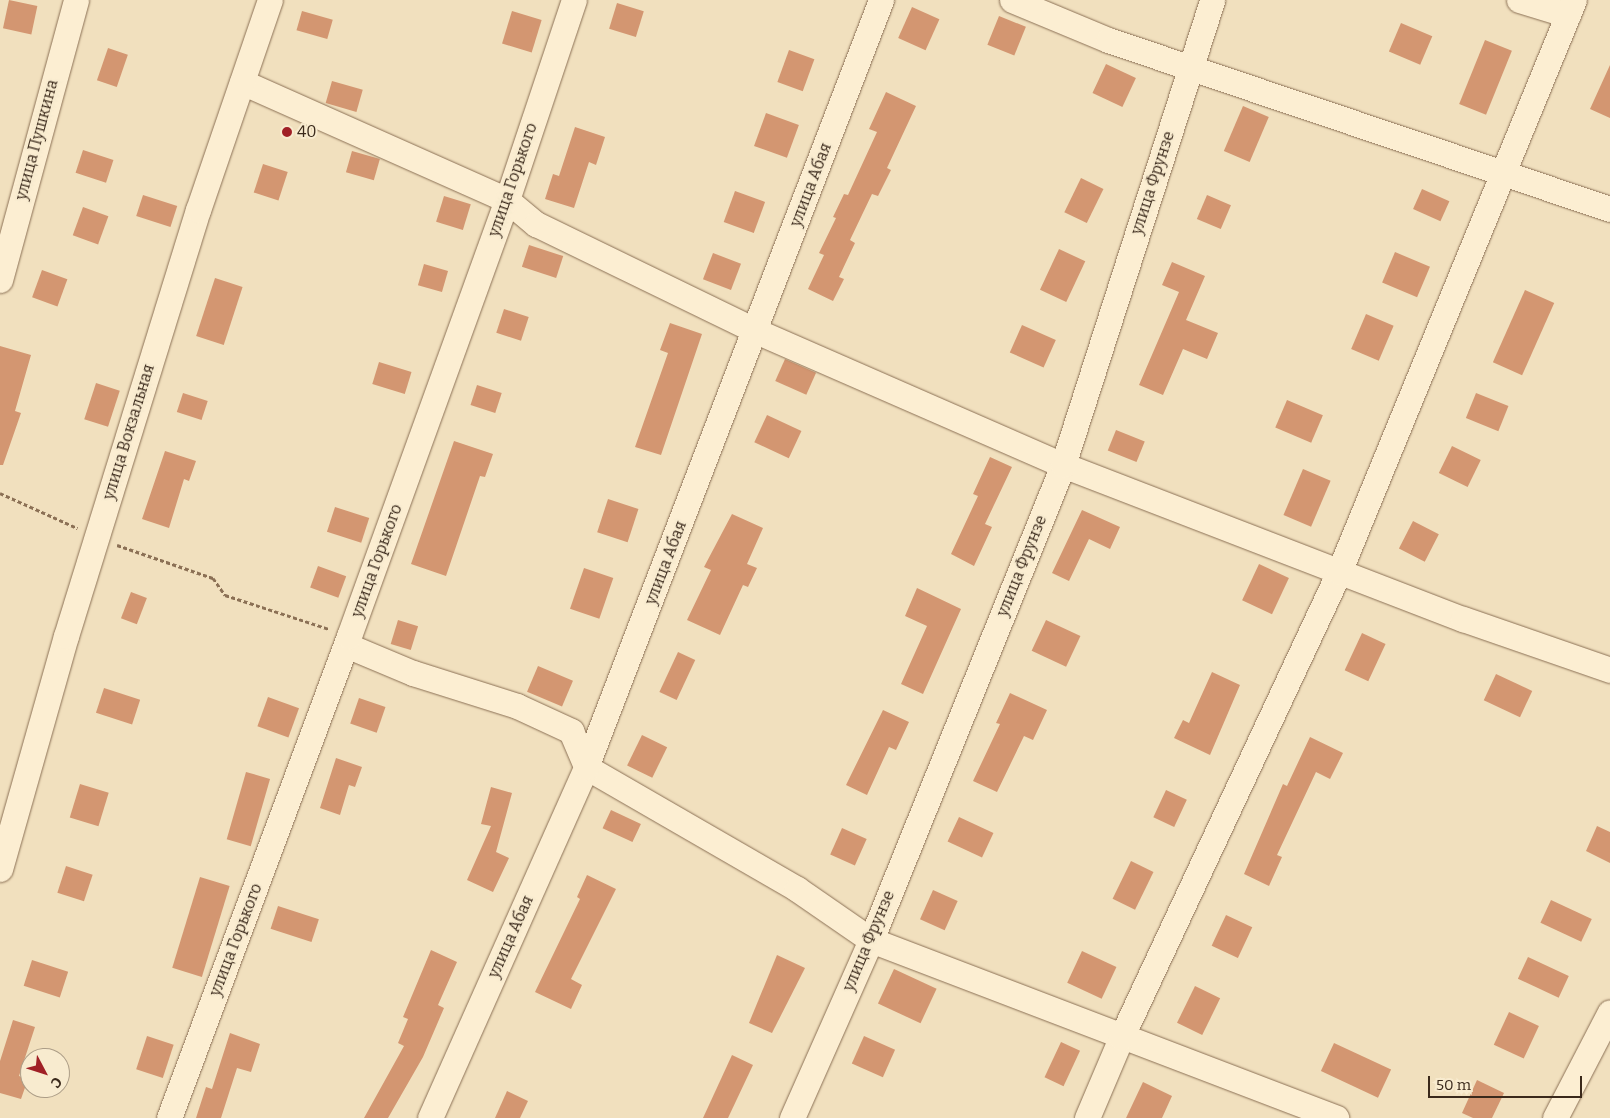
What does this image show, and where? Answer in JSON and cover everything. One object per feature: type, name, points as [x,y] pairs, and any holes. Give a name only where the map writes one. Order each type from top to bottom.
[{"type":"street","name":"улица Пушкина","points":[[0,280],[76,0]]},
{"type":"street","name":"улица Вокзальная","points":[[0,869],[97,538],[198,210],[270,0]]},
{"type":"street","name":"улица Горького","points":[[169,1118],[348,641],[507,200],[574,0]]},
{"type":"street","name":"улица Абая","points":[[430,1118],[586,767],[756,331],[881,0]]},
{"type":"street","points":[[1012,0],[1108,40],[1191,66],[1610,210]]},
{"type":"street","name":"улица Фрунзе","points":[[792,1118],[871,940],[1063,465],[1212,0]]},
{"type":"street","points":[[1087,1118],[1121,1038],[1339,572],[1505,173],[1571,7],[1519,0]]},
{"type":"street","points":[[242,82],[507,200],[536,224],[756,331],[1063,465],[1339,572],[1610,670]]},
{"type":"street","points":[[1578,200],[1610,196]]},
{"type":"street","points":[[348,641],[414,673],[517,706],[571,731],[586,767],[796,889],[871,940],[1121,1038],[1336,1118]]},
{"type":"street","points":[[1554,1118],[1610,1012]]},
{"type":"path","points":[[0,493],[97,538],[213,578],[225,595],[348,641]]},
{"type":"building","points":[[9,0],[37,6],[31,34],[3,28]]},
{"type":"building","points":[[617,3],[644,11],[636,37],[609,29]]},
{"type":"building","points":[[912,7],[939,19],[926,50],[898,38]]},
{"type":"building","points":[[302,11],[333,20],[327,39],[296,30]]},
{"type":"building","points":[[512,11],[542,20],[532,53],[502,44]]},
{"type":"building","points":[[999,16],[1026,27],[1014,56],[987,45]]},
{"type":"building","points":[[1401,23],[1432,36],[1420,65],[1389,52]]},
{"type":"building","points":[[1485,40],[1512,51],[1486,115],[1459,104]]},
{"type":"building","points":[[108,48],[128,55],[117,87],[97,80]]},
{"type":"building","points":[[789,50],[814,59],[803,91],[777,82]]},
{"type":"building","points":[[1106,64],[1136,78],[1122,107],[1092,93]]},
{"type":"building","points":[[1610,65],[1610,118],[1590,109]]},
{"type":"building","points":[[332,81],[363,90],[356,112],[326,103]]},
{"type":"building","points":[[886,92],[916,106],[887,168],[891,170],[878,196],[872,194],[850,240],[855,243],[839,277],[844,279],[833,301],[808,289],[824,255],[819,253],[836,218],[833,217],[844,194],[848,195],[877,132],[869,129]]},
{"type":"building","points":[[1243,106],[1269,117],[1250,162],[1224,151]]},
{"type":"building","points":[[766,113],[799,125],[787,158],[754,146]]},
{"type":"building","points":[[575,127],[605,137],[596,165],[589,162],[574,208],[545,199],[553,174],[559,176]]},
{"type":"building","points":[[83,150],[113,160],[106,183],[76,173]]},
{"type":"building","points":[[352,151],[380,159],[374,180],[346,172]]},
{"type":"building","points":[[263,164],[288,172],[278,201],[254,193]]},
{"type":"building","points":[[1081,178],[1103,189],[1087,223],[1064,212]]},
{"type":"building","points":[[1422,189],[1449,201],[1440,221],[1413,209]]},
{"type":"building","points":[[735,191],[765,202],[754,233],[724,222]]},
{"type":"building","points":[[143,195],[177,206],[170,227],[136,216]]},
{"type":"building","points":[[1207,195],[1231,205],[1221,229],[1197,219]]},
{"type":"building","points":[[444,196],[471,204],[463,230],[436,222]]},
{"type":"building","points":[[83,207],[108,216],[98,244],[73,235]]},
{"type":"building","points":[[529,245],[563,256],[556,278],[522,267]]},
{"type":"building","points":[[1059,249],[1085,261],[1066,302],[1040,290]]},
{"type":"building","points":[[1395,252],[1430,267],[1417,297],[1382,282]]},
{"type":"building","points":[[713,253],[741,264],[731,290],[703,279]]},
{"type":"building","points":[[1172,262],[1205,276],[1186,320],[1218,333],[1207,359],[1183,349],[1163,395],[1139,385],[1179,292],[1162,285]]},
{"type":"building","points":[[424,264],[448,271],[442,292],[418,285]]},
{"type":"building","points":[[42,270],[67,279],[57,306],[32,297]]},
{"type":"building","points":[[215,278],[243,287],[224,345],[196,336]]},
{"type":"building","points":[[1525,290],[1554,303],[1522,375],[1493,362]]},
{"type":"building","points":[[504,309],[529,317],[521,341],[496,333]]},
{"type":"building","points":[[1366,314],[1394,326],[1379,361],[1351,349]]},
{"type":"building","points":[[670,323],[702,334],[661,455],[635,447],[668,353],[660,350]]},
{"type":"building","points":[[1022,325],[1056,340],[1044,367],[1010,352]]},
{"type":"building","points":[[0,346],[31,355],[15,411],[21,413],[3,465],[0,465]]},
{"type":"building","points":[[785,359],[816,373],[806,395],[775,381]]},
{"type":"building","points":[[379,362],[412,372],[405,394],[372,384]]},
{"type":"building","points":[[96,383],[120,391],[108,427],[84,419]]},
{"type":"building","points":[[477,385],[502,393],[495,413],[471,405]]},
{"type":"building","points":[[183,393],[208,401],[202,420],[177,412]]},
{"type":"building","points":[[1476,393],[1508,406],[1498,431],[1466,418]]},
{"type":"building","points":[[1287,400],[1323,415],[1311,443],[1275,428]]},
{"type":"building","points":[[767,415],[801,431],[789,458],[754,442]]},
{"type":"building","points":[[1116,430],[1145,442],[1137,462],[1108,450]]},
{"type":"building","points":[[454,441],[493,454],[485,477],[480,476],[446,576],[411,564]]},
{"type":"building","points":[[1452,446],[1481,460],[1468,487],[1439,473]]},
{"type":"building","points":[[165,451],[196,461],[189,481],[184,479],[169,528],[142,519]]},
{"type":"building","points":[[990,457],[1012,467],[985,524],[992,527],[974,566],[951,554],[978,496],[973,494]]},
{"type":"building","points":[[1303,469],[1331,481],[1311,527],[1283,515]]},
{"type":"building","points":[[608,499],[638,509],[628,542],[597,532]]},
{"type":"building","points":[[335,507],[369,518],[361,543],[327,532]]},
{"type":"building","points":[[1082,510],[1120,527],[1110,549],[1089,539],[1069,581],[1052,573]]},
{"type":"building","points":[[732,514],[763,528],[747,564],[757,568],[748,587],[743,585],[720,635],[687,620],[711,570],[704,567]]},
{"type":"building","points":[[1413,521],[1439,534],[1425,562],[1399,549]]},
{"type":"building","points":[[1259,564],[1289,578],[1272,614],[1242,600]]},
{"type":"building","points":[[318,566],[346,576],[338,598],[310,588]]},
{"type":"building","points":[[584,568],[613,578],[599,619],[570,609]]},
{"type":"building","points":[[917,588],[961,609],[923,694],[901,684],[927,626],[905,616]]},
{"type":"building","points":[[131,592],[147,598],[137,624],[121,618]]},
{"type":"building","points":[[398,620],[418,626],[411,650],[391,644]]},
{"type":"building","points":[[1046,620],[1080,636],[1066,667],[1032,651]]},
{"type":"building","points":[[1362,633],[1386,644],[1368,681],[1345,670]]},
{"type":"building","points":[[678,652],[695,660],[677,700],[659,692]]},
{"type":"building","points":[[538,666],[573,681],[562,707],[527,692]]},
{"type":"building","points":[[1212,672],[1240,685],[1210,755],[1174,738],[1183,720],[1189,723]]},
{"type":"building","points":[[1496,674],[1532,691],[1520,717],[1484,700]]},
{"type":"building","points":[[104,688],[140,700],[132,724],[96,713]]},
{"type":"building","points":[[1010,693],[1047,710],[1033,740],[1024,736],[997,792],[973,781],[1000,724],[996,723]]},
{"type":"building","points":[[268,697],[299,708],[288,737],[257,726]]},
{"type":"building","points":[[359,698],[385,707],[377,733],[350,724]]},
{"type":"building","points":[[883,710],[909,722],[896,750],[889,747],[867,795],[846,785]]},
{"type":"building","points":[[642,735],[667,747],[652,778],[627,766]]},
{"type":"building","points":[[1310,737],[1343,753],[1330,779],[1316,772],[1277,855],[1282,857],[1269,886],[1244,874],[1283,784],[1287,786]]},
{"type":"building","points":[[336,758],[362,767],[355,787],[349,785],[340,815],[320,808]]},
{"type":"building","points":[[246,772],[270,779],[251,846],[227,839]]},
{"type":"building","points":[[80,784],[109,793],[98,826],[70,817]]},
{"type":"building","points":[[491,787],[512,793],[496,852],[509,858],[493,892],[467,880],[491,826],[481,824]]},
{"type":"building","points":[[1166,790],[1187,800],[1174,827],[1153,817]]},
{"type":"building","points":[[611,810],[641,824],[632,842],[603,828]]},
{"type":"building","points":[[959,817],[993,833],[982,858],[948,841]]},
{"type":"building","points":[[1597,826],[1610,832],[1610,863],[1586,851]]},
{"type":"building","points":[[842,828],[867,839],[855,865],[830,854]]},
{"type":"building","points":[[1131,861],[1153,872],[1135,910],[1113,899]]},
{"type":"building","points":[[66,866],[93,875],[84,901],[57,893]]},
{"type":"building","points":[[587,875],[616,889],[571,979],[582,985],[571,1009],[535,992],[580,899],[577,897]]},
{"type":"building","points":[[200,877],[230,886],[202,977],[172,968]]},
{"type":"building","points":[[933,890],[958,901],[945,930],[920,919]]},
{"type":"building","points":[[1551,900],[1592,919],[1581,942],[1540,923]]},
{"type":"building","points":[[278,906],[319,919],[311,942],[271,929]]},
{"type":"building","points":[[1226,915],[1252,927],[1238,958],[1212,946]]},
{"type":"building","points":[[431,950],[457,962],[438,1005],[444,1008],[423,1057],[388,1118],[364,1118],[404,1046],[398,1043],[408,1019],[403,1017]]},
{"type":"building","points":[[1082,951],[1116,967],[1102,999],[1067,983]]},
{"type":"building","points":[[777,955],[805,968],[772,1033],[749,1023]]},
{"type":"building","points":[[1528,957],[1569,976],[1559,998],[1518,979]]},
{"type":"building","points":[[32,960],[68,972],[60,997],[24,986]]},
{"type":"building","points":[[894,969],[937,989],[921,1023],[878,1003]]},
{"type":"building","points":[[1195,986],[1220,998],[1202,1035],[1177,1023]]},
{"type":"building","points":[[1509,1012],[1539,1026],[1524,1059],[1494,1045]]},
{"type":"building","points":[[13,1020],[35,1027],[28,1048],[20,1048],[19,1076],[21,1099],[0,1093],[0,1061]]},
{"type":"building","points":[[230,1033],[260,1044],[251,1072],[237,1068],[221,1118],[196,1118],[206,1087],[212,1089]]},
{"type":"building","points":[[147,1036],[174,1045],[163,1078],[136,1069]]},
{"type":"building","points":[[864,1036],[895,1050],[883,1077],[852,1063]]},
{"type":"building","points":[[1061,1042],[1080,1051],[1064,1086],[1045,1077]]},
{"type":"building","points":[[1334,1043],[1391,1070],[1378,1098],[1321,1071]]},
{"type":"building","points":[[732,1055],[753,1065],[728,1118],[703,1118]]},
{"type":"building","points":[[1477,1080],[1504,1093],[1492,1118],[1473,1118],[1462,1113]]},
{"type":"building","points":[[1143,1082],[1172,1096],[1162,1118],[1126,1118]]},
{"type":"building","points":[[507,1091],[528,1101],[520,1118],[495,1118]]},
{"type":"place","name":"40","points":[[287,132]]}]
